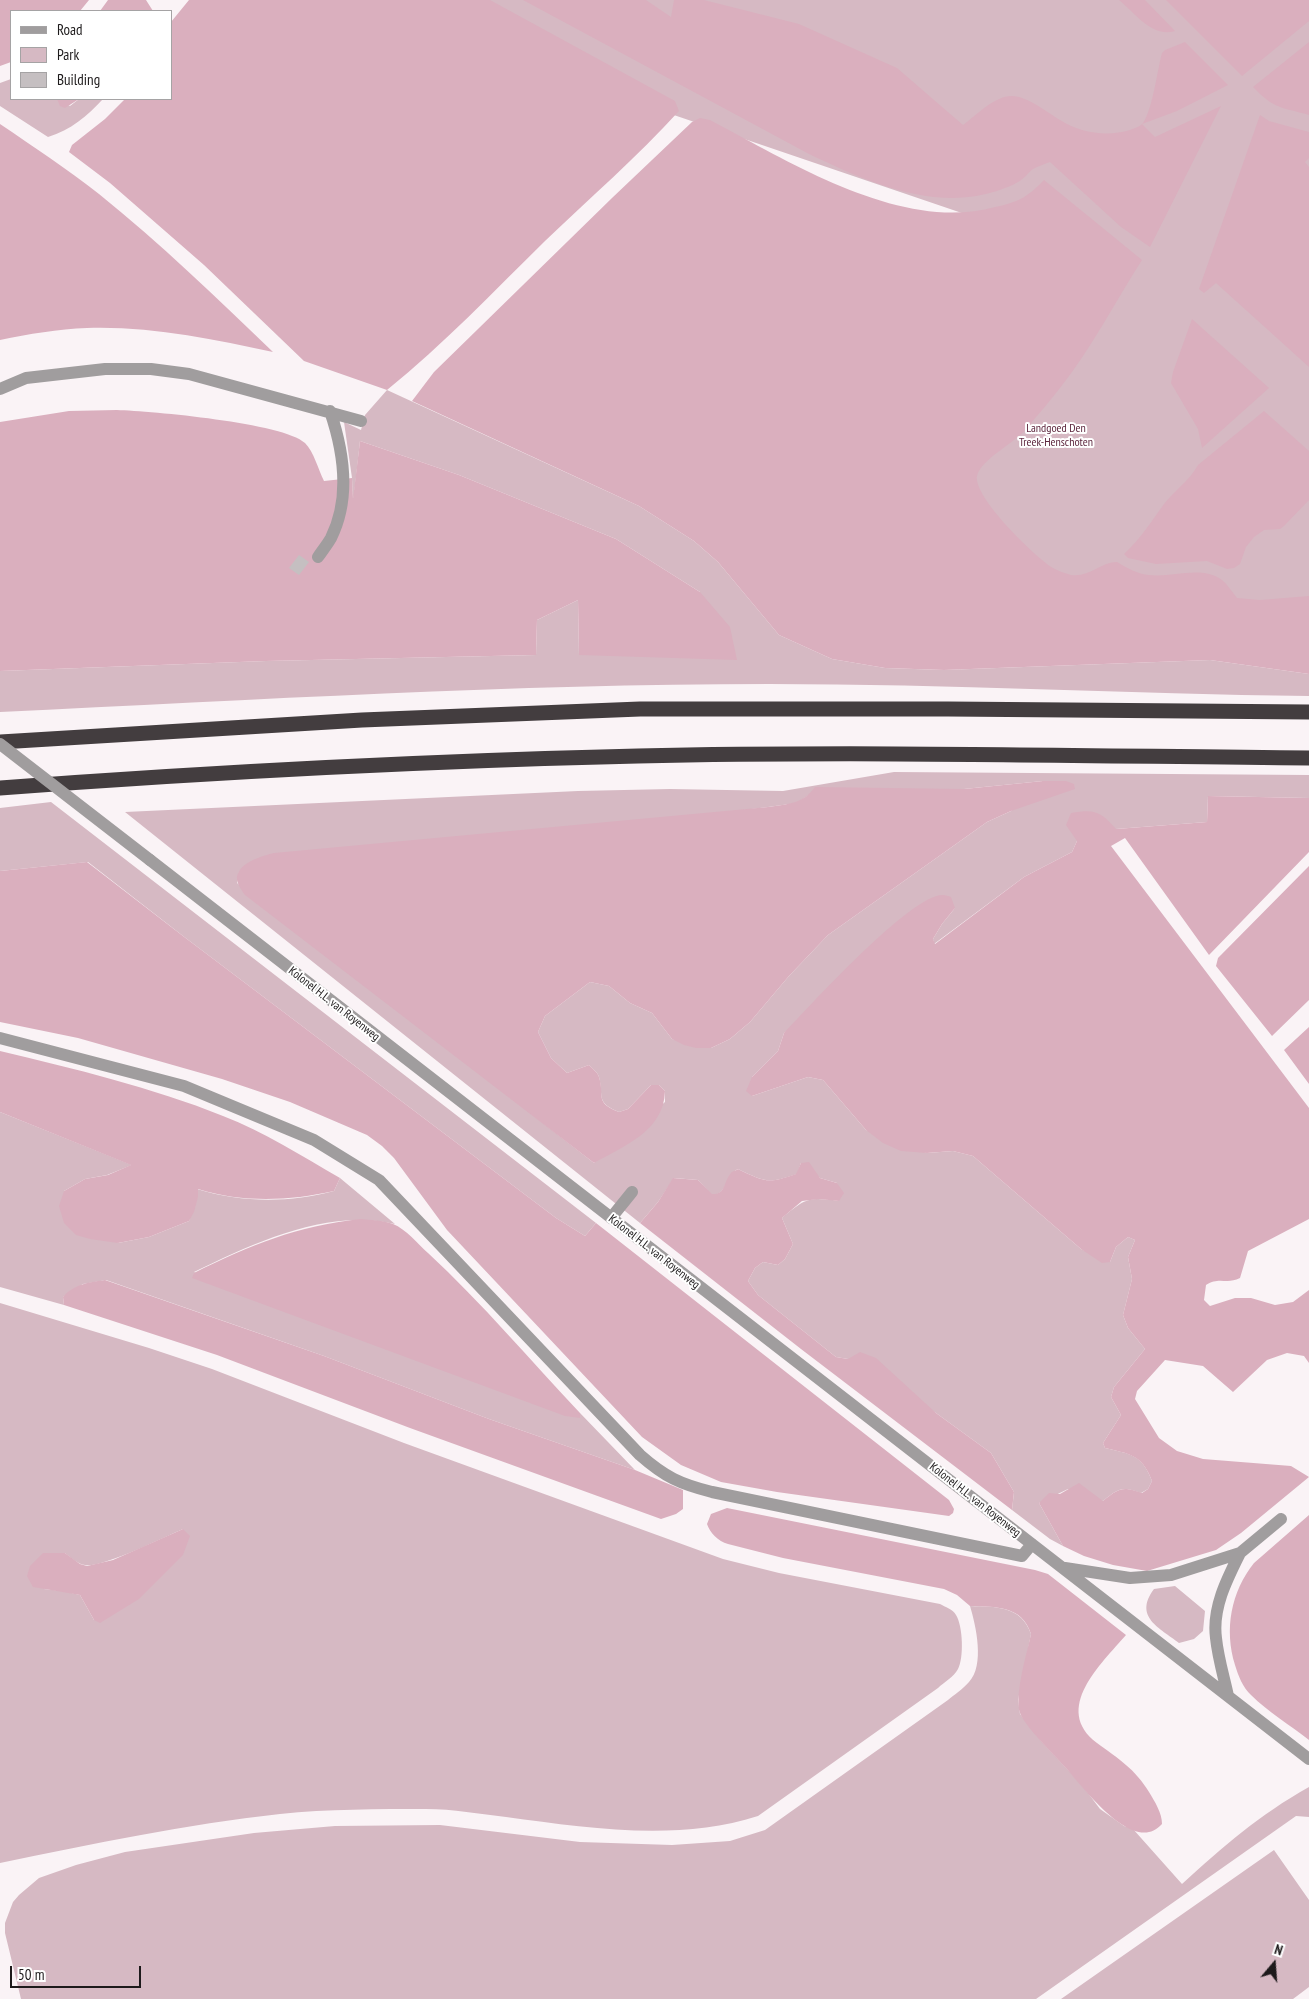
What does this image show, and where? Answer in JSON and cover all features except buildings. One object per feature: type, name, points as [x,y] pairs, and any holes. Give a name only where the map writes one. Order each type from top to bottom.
[{"type":"highway","points":[[0,743],[352,720],[640,709],[1309,712]]},
{"type":"highway","points":[[0,788],[360,765],[639,756],[943,755],[1309,758]]},
{"type":"street","points":[[0,389],[26,378],[105,369],[151,370],[189,374],[362,421]]},
{"type":"street","points":[[318,557],[331,538],[343,502],[341,448],[330,411]]},
{"type":"street","name":"Kolonel H.L. van Royenweg","points":[[0,743],[1309,1759]]},
{"type":"street","points":[[0,1038],[184,1086],[314,1140],[380,1180],[640,1455],[668,1477],[688,1486],[712,1492],[1022,1556],[1032,1544]]},
{"type":"street","points":[[611,1218],[632,1192]]},
{"type":"street","points":[[1064,1568],[1130,1578],[1151,1578],[1171,1575],[1192,1570],[1240,1553],[1280,1519]]},
{"type":"street","points":[[1228,1696],[1216,1638],[1216,1625],[1222,1593],[1240,1553]]},
{"type":"green space","name":"Landgoed Den Treek-Henschoten","points":[[478,0],[1309,0],[1309,649],[917,576],[1003,227],[665,112]]},
{"type":"green space","points":[[10,79],[10,100],[59,100],[70,106],[78,100],[102,100],[78,122],[48,137],[0,106],[0,83]]},
{"type":"green space","points":[[387,390],[639,506],[694,541],[718,562],[779,635],[832,659],[885,668],[944,670],[1210,660],[1309,674],[1309,696],[904,686],[673,685],[481,690],[0,712],[0,671],[266,661],[536,655],[537,620],[578,600],[579,655],[700,592],[616,539],[459,475],[360,441],[353,504],[352,478],[344,422],[361,430],[365,415]]},
{"type":"green space","points":[[894,772],[1309,775],[1309,798],[1208,796],[1207,822],[1116,829],[1077,841],[1072,852],[1024,877],[934,944],[933,939],[955,908],[784,1033],[778,1051],[752,1077],[752,1096],[808,1077],[823,1080],[866,1130],[927,1153],[953,1151],[973,1156],[1081,1249],[1110,1262],[1116,1247],[1128,1237],[1135,1240],[1128,1257],[1132,1279],[1123,1315],[1128,1328],[1145,1349],[1114,1387],[1111,1397],[1121,1415],[1103,1443],[1105,1448],[1128,1454],[1139,1460],[1144,1465],[1152,1481],[1148,1489],[1141,1493],[1125,1489],[1113,1493],[1103,1501],[1068,1489],[1039,1503],[1063,1546],[1050,1539],[1012,1510],[1014,1492],[991,1453],[936,1413],[848,1359],[836,1357],[758,1295],[748,1281],[755,1268],[763,1262],[778,1265],[785,1259],[793,1244],[782,1218],[808,1200],[839,1201],[837,1183],[820,1178],[801,1163],[797,1174],[773,1180],[761,1179],[738,1169],[730,1176],[721,1192],[712,1195],[698,1180],[674,1178],[658,1202],[640,1223],[125,812],[578,791],[670,789],[783,791]],"holes":[[[1043,781],[1011,811],[987,822],[828,935],[789,976],[750,1022],[730,1039],[711,1048],[672,1039],[652,1013],[630,1003],[609,986],[590,982],[545,1016],[538,1032],[551,1058],[567,1073],[589,1065],[598,1075],[603,1102],[606,1105],[619,1112],[628,1109],[651,1085],[659,1085],[665,1091],[665,1102],[594,1163],[237,883],[239,872],[768,807],[797,803],[809,795],[964,789]]]},
{"type":"green space","points":[[51,802],[596,1223],[585,1236],[556,1218],[88,862],[0,871],[0,808]]},
{"type":"green space","points":[[0,1112],[132,1165],[107,1175],[85,1179],[64,1191],[118,1243],[149,1237],[189,1221],[197,1189],[214,1194],[248,1199],[300,1198],[334,1191],[340,1178],[395,1224],[369,1220],[317,1225],[266,1240],[194,1272],[580,1417],[580,1413],[635,1470],[489,1419],[324,1356],[106,1280],[83,1284],[63,1297],[64,1305],[0,1287]]},
{"type":"green space","points":[[0,1303],[212,1369],[404,1443],[723,1559],[779,1573],[940,1604],[955,1613],[960,1627],[962,1642],[960,1664],[956,1672],[938,1688],[758,1816],[727,1824],[696,1829],[632,1830],[569,1825],[446,1810],[316,1811],[245,1818],[175,1829],[0,1863]],"holes":[[[183,1529],[94,1620],[80,1595],[44,1589],[65,1553],[80,1563],[94,1565],[119,1557]]]},
{"type":"green space","points":[[1175,1586],[1205,1611],[1203,1631],[1194,1639],[1179,1643],[1157,1627],[1148,1614],[1146,1607],[1154,1589]]},
{"type":"green space","points":[[970,1606],[1006,1610],[1021,1618],[1027,1625],[1031,1634],[1018,1700],[1020,1714],[1042,1742],[1082,1785],[1100,1809],[1124,1826],[1133,1829],[1182,1884],[1243,1832],[1274,1809],[1309,1787],[1309,1817],[1296,1816],[1036,1999],[21,1999],[5,1933],[5,1923],[13,1902],[39,1878],[76,1865],[125,1852],[254,1833],[335,1826],[440,1825],[580,1842],[672,1845],[730,1841],[765,1830],[948,1700],[969,1682],[974,1675],[978,1656],[977,1634]]},
{"type":"green space","points":[[1274,1850],[1309,1900],[1309,1987],[1293,1999],[1061,1999]]},
{"type":"shaded area","points":[[0,0],[89,0],[81,10],[10,10],[10,62],[0,66]]},
{"type":"shaded area","points":[[108,0],[146,0],[152,10],[101,10]]},
{"type":"shaded area","points":[[189,0],[490,0],[675,101],[679,111],[630,161],[448,336],[387,390],[304,361],[204,265],[110,183],[69,152],[72,145],[105,119],[124,100],[172,100],[172,21]]},
{"type":"shaded area","points":[[523,0],[646,0],[671,17],[674,0],[704,0],[799,24],[897,68],[963,125],[992,103],[1012,96],[1030,101],[1068,124],[1085,131],[1121,132],[1142,124],[1155,137],[1221,106],[1150,247],[1121,227],[1050,162],[1033,169],[1013,185],[973,197],[924,196],[877,183],[809,154]]},
{"type":"shaded area","points":[[1119,0],[1145,0],[1175,31],[1159,31],[1151,28]]},
{"type":"shaded area","points":[[1166,0],[1309,0],[1309,21],[1242,76]]},
{"type":"shaded area","points":[[1185,42],[1228,85],[1177,111],[1142,124],[1149,108],[1162,53],[1165,50]]},
{"type":"shaded area","points":[[1309,42],[1309,115],[1267,100],[1253,87]]},
{"type":"shaded area","points":[[57,100],[77,100],[65,108],[60,106]]},
{"type":"shaded area","points":[[1260,115],[1269,121],[1309,132],[1309,158],[1305,162],[1309,167],[1309,367],[1216,283],[1204,293],[1199,289]]},
{"type":"shaded area","points":[[700,118],[710,120],[811,173],[848,189],[885,202],[922,210],[959,212],[995,207],[1024,197],[1044,180],[1142,260],[1071,373],[1026,429],[985,463],[977,476],[978,486],[995,511],[1020,540],[1044,562],[1064,573],[1071,575],[1083,574],[1105,564],[1117,562],[1137,572],[1149,575],[1205,573],[1222,580],[1237,598],[1260,600],[1309,596],[1309,674],[1210,660],[944,670],[885,668],[832,659],[779,635],[718,562],[694,541],[639,506],[412,401],[434,372],[612,198],[692,122]]},
{"type":"shaded area","points":[[0,124],[75,176],[122,213],[188,271],[273,352],[181,334],[134,329],[65,329],[0,340]]},
{"type":"shaded area","points":[[1192,319],[1269,388],[1202,448],[1198,429],[1171,383],[1173,372]]},
{"type":"shaded area","points":[[117,410],[216,419],[292,436],[305,443],[308,447],[324,481],[352,478],[353,499],[360,441],[459,475],[616,539],[700,592],[730,627],[737,660],[579,655],[578,600],[537,620],[536,655],[266,661],[0,671],[0,422],[69,411]]},
{"type":"shaded area","points":[[1264,411],[1309,451],[1309,500],[1280,529],[1264,530],[1254,537],[1246,547],[1240,564],[1234,568],[1227,569],[1207,561],[1156,564],[1128,558],[1124,554],[1141,536],[1164,504],[1198,465]]},
{"type":"shaded area","points":[[1043,781],[1066,781],[1074,784],[1075,789],[1011,811],[987,822],[828,935],[789,976],[750,1022],[730,1039],[711,1048],[696,1048],[672,1039],[652,1013],[630,1003],[609,986],[590,982],[545,1016],[538,1032],[551,1058],[567,1073],[589,1065],[598,1075],[603,1102],[606,1105],[619,1112],[628,1109],[651,1085],[659,1085],[665,1091],[663,1105],[658,1117],[650,1127],[640,1136],[594,1163],[245,895],[237,880],[238,874],[245,865],[257,858],[274,853],[768,807],[800,800],[815,787],[964,789]]},
{"type":"shaded area","points":[[1208,796],[1309,798],[1309,852],[1209,955],[1125,838],[1111,846],[1309,1108],[1309,1219],[1248,1251],[1240,1278],[1231,1281],[1215,1281],[1206,1285],[1204,1300],[1210,1306],[1235,1298],[1251,1298],[1275,1305],[1293,1302],[1309,1290],[1309,1363],[1304,1356],[1287,1353],[1267,1360],[1233,1392],[1203,1366],[1165,1360],[1137,1391],[1135,1399],[1159,1438],[1177,1451],[1203,1459],[1291,1466],[1309,1477],[1241,1533],[1216,1550],[1147,1571],[1113,1565],[1084,1556],[1063,1546],[1039,1503],[1049,1493],[1060,1494],[1079,1483],[1103,1501],[1113,1493],[1125,1489],[1142,1493],[1148,1489],[1152,1481],[1144,1465],[1139,1460],[1128,1454],[1105,1448],[1103,1443],[1121,1415],[1111,1397],[1114,1387],[1145,1349],[1128,1328],[1123,1315],[1132,1279],[1128,1257],[1135,1240],[1128,1237],[1116,1247],[1110,1262],[1102,1263],[1081,1249],[973,1156],[953,1151],[927,1153],[901,1151],[883,1143],[866,1130],[823,1080],[808,1077],[752,1096],[746,1091],[752,1077],[778,1051],[784,1033],[861,954],[908,912],[928,900],[943,895],[951,897],[955,908],[933,939],[935,944],[1024,877],[1072,852],[1077,841],[1066,825],[1071,813],[1086,811],[1096,813],[1106,818],[1116,829],[1207,822]]},
{"type":"shaded area","points":[[87,862],[556,1218],[585,1236],[596,1223],[949,1500],[954,1509],[953,1513],[949,1516],[777,1492],[721,1482],[681,1465],[642,1437],[447,1230],[394,1158],[367,1135],[290,1102],[222,1079],[78,1038],[0,1022],[0,871]]},
{"type":"shaded area","points":[[1309,866],[1309,1000],[1272,1036],[1216,966],[1218,958]]},
{"type":"shaded area","points":[[1309,1027],[1309,1084],[1284,1050]]},
{"type":"shaded area","points":[[0,1051],[113,1079],[223,1116],[253,1129],[340,1178],[334,1191],[300,1197],[266,1199],[232,1197],[198,1189],[194,1212],[189,1221],[149,1237],[118,1243],[76,1235],[64,1223],[59,1206],[64,1191],[85,1179],[108,1175],[131,1165],[0,1112]]},
{"type":"shaded area","points":[[809,1162],[820,1178],[837,1183],[844,1193],[839,1201],[819,1199],[802,1201],[782,1218],[793,1244],[785,1259],[778,1265],[763,1262],[755,1268],[748,1281],[758,1295],[836,1357],[848,1359],[860,1352],[876,1358],[936,1413],[991,1453],[1014,1492],[1012,1510],[640,1223],[658,1202],[673,1178],[698,1180],[712,1194],[717,1194],[722,1190],[731,1173],[738,1169],[761,1179],[772,1180],[796,1174],[801,1163]]},
{"type":"shaded area","points":[[360,1219],[393,1224],[403,1229],[412,1237],[506,1332],[580,1413],[580,1418],[565,1416],[192,1278],[194,1273],[274,1238],[315,1226]]},
{"type":"shaded area","points":[[105,1280],[324,1356],[489,1419],[635,1470],[683,1490],[683,1509],[676,1514],[661,1519],[410,1428],[217,1355],[64,1305],[63,1297],[72,1289],[88,1283]]},
{"type":"shaded area","points":[[727,1508],[1048,1574],[1126,1635],[1105,1659],[1085,1687],[1080,1702],[1079,1716],[1084,1730],[1097,1743],[1126,1765],[1144,1784],[1158,1808],[1162,1824],[1150,1832],[1137,1832],[1123,1825],[1095,1801],[1027,1725],[1020,1713],[1019,1696],[1031,1634],[1021,1618],[1014,1613],[998,1608],[970,1606],[957,1595],[944,1589],[783,1558],[724,1543],[715,1536],[707,1524],[711,1514]]},
{"type":"shaded area","points":[[1309,1515],[1309,1740],[1265,1707],[1246,1689],[1235,1665],[1230,1638],[1230,1625],[1235,1599],[1246,1574],[1254,1563]]},
{"type":"shaded area","points":[[183,1529],[190,1536],[183,1555],[139,1599],[100,1623],[94,1620],[80,1595],[33,1587],[27,1576],[30,1566],[43,1553],[65,1553],[80,1564],[87,1566],[113,1560]]}]
